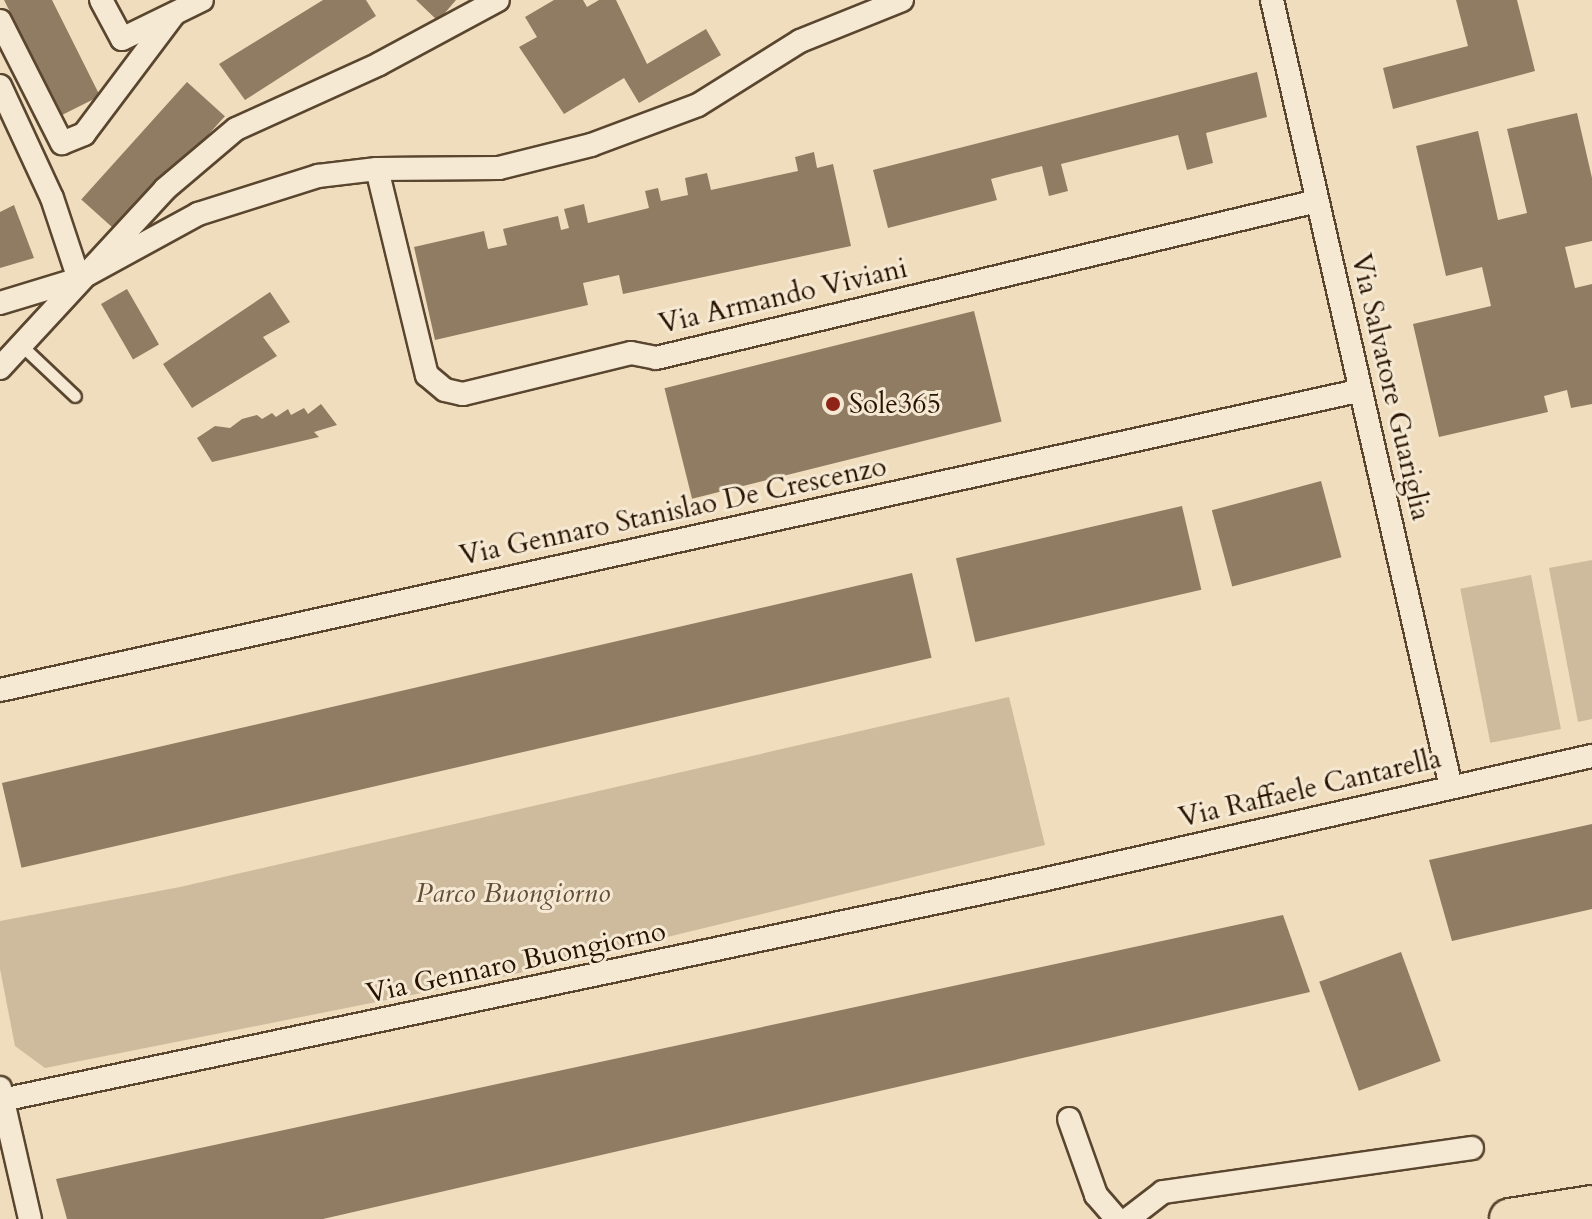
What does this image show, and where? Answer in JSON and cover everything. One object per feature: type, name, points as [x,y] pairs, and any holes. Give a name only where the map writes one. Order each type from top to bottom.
[{"type":"highway","points":[[1510,1219],[1592,1206]]},
{"type":"street","points":[[101,0],[122,39],[202,0]]},
{"type":"street","points":[[0,368],[165,189],[236,129],[379,64],[498,0]]},
{"type":"street","points":[[0,303],[79,279],[198,214],[318,176],[377,169],[499,168],[591,145],[698,105],[800,41],[902,0]]},
{"type":"street","name":"Via Salvatore Guariglia","points":[[1272,0],[1358,391],[1451,787]]},
{"type":"street","points":[[0,21],[62,143],[84,134],[174,14]]},
{"type":"street","points":[[0,86],[52,198],[79,279]]},
{"type":"street","name":"Via Armando Viviani","points":[[377,169],[427,375],[445,390],[463,394],[631,353],[656,358],[1317,201]]},
{"type":"street","name":"Via Gennaro Stanislao De Crescenzo","points":[[0,690],[1358,391]]},
{"type":"street","name":"Via Raffaele Cantarella","points":[[1042,880],[1592,756]]},
{"type":"street","name":"Via Gennaro Buongiorno","points":[[1,1093],[1042,880]]},
{"type":"street","points":[[1,1093],[30,1219]]},
{"type":"street","points":[[1069,1119],[1096,1195],[1117,1219]]},
{"type":"street","points":[[1128,1219],[1163,1192],[1472,1148]]},
{"type":"lane","points":[[21,345],[75,396]]},
{"type":"green space","points":[[1592,560],[1592,719],[1578,722],[1549,568]]},
{"type":"green space","points":[[1531,575],[1561,729],[1490,743],[1460,589]]},
{"type":"green space","name":"Parco Buongiorno","points":[[1009,697],[1045,845],[507,976],[45,1068],[15,1046],[0,969],[0,921],[180,887]]},
{"type":"building","points":[[4,0],[52,0],[100,96],[62,115]]},
{"type":"building","points":[[323,0],[366,0],[376,16],[245,100],[219,64]]},
{"type":"building","points":[[416,0],[456,0],[438,21]]},
{"type":"building","points":[[554,0],[583,0],[587,7],[599,0],[616,0],[647,64],[706,29],[721,55],[639,103],[624,78],[564,114],[519,47],[537,37],[525,17]]},
{"type":"building","points":[[1456,0],[1517,0],[1535,71],[1393,109],[1383,68],[1468,46]]},
{"type":"building","points":[[1257,72],[1267,117],[1206,133],[1213,163],[1187,170],[1178,135],[1061,164],[1068,191],[1049,196],[1042,166],[991,179],[997,200],[888,228],[873,170]]},
{"type":"building","points":[[187,82],[225,116],[119,234],[81,199]]},
{"type":"building","points":[[1577,113],[1592,178],[1592,241],[1565,247],[1575,288],[1592,284],[1592,404],[1571,408],[1567,390],[1544,396],[1548,412],[1439,437],[1413,324],[1491,306],[1482,267],[1446,276],[1416,146],[1478,131],[1498,220],[1527,213],[1507,129]]},
{"type":"building","points":[[814,152],[817,168],[833,164],[851,246],[623,294],[619,275],[583,283],[588,305],[435,340],[414,247],[484,231],[488,249],[507,245],[503,229],[558,216],[561,230],[569,228],[564,209],[584,204],[588,223],[649,208],[645,191],[658,188],[661,201],[688,195],[685,178],[707,173],[711,190],[798,171],[795,157]]},
{"type":"building","points":[[14,205],[34,258],[0,268],[0,212]]},
{"type":"building","points":[[127,289],[159,344],[133,359],[101,304]]},
{"type":"building","points":[[270,292],[290,322],[263,337],[277,356],[192,408],[163,364]]},
{"type":"building","name":"Sole365","points":[[974,311],[1002,422],[692,499],[664,388]]},
{"type":"building","points":[[321,404],[337,425],[314,432],[319,437],[212,462],[197,438],[215,426],[230,428],[242,419],[257,415],[262,419],[272,413],[276,417],[288,409],[291,415],[304,408],[308,414]]},
{"type":"building","points":[[1321,481],[1341,557],[1232,587],[1212,510]]},
{"type":"building","points":[[1182,506],[1201,590],[975,642],[956,558]]},
{"type":"building","points":[[912,573],[932,658],[22,868],[2,783]]},
{"type":"building","points":[[1592,824],[1592,909],[1452,941],[1429,860]]},
{"type":"building","points":[[1283,915],[1310,992],[323,1219],[67,1219],[56,1179]]},
{"type":"building","points":[[1401,952],[1441,1061],[1359,1091],[1319,982]]},
{"type":"place","name":"Sole365","points":[[833,404]]}]
